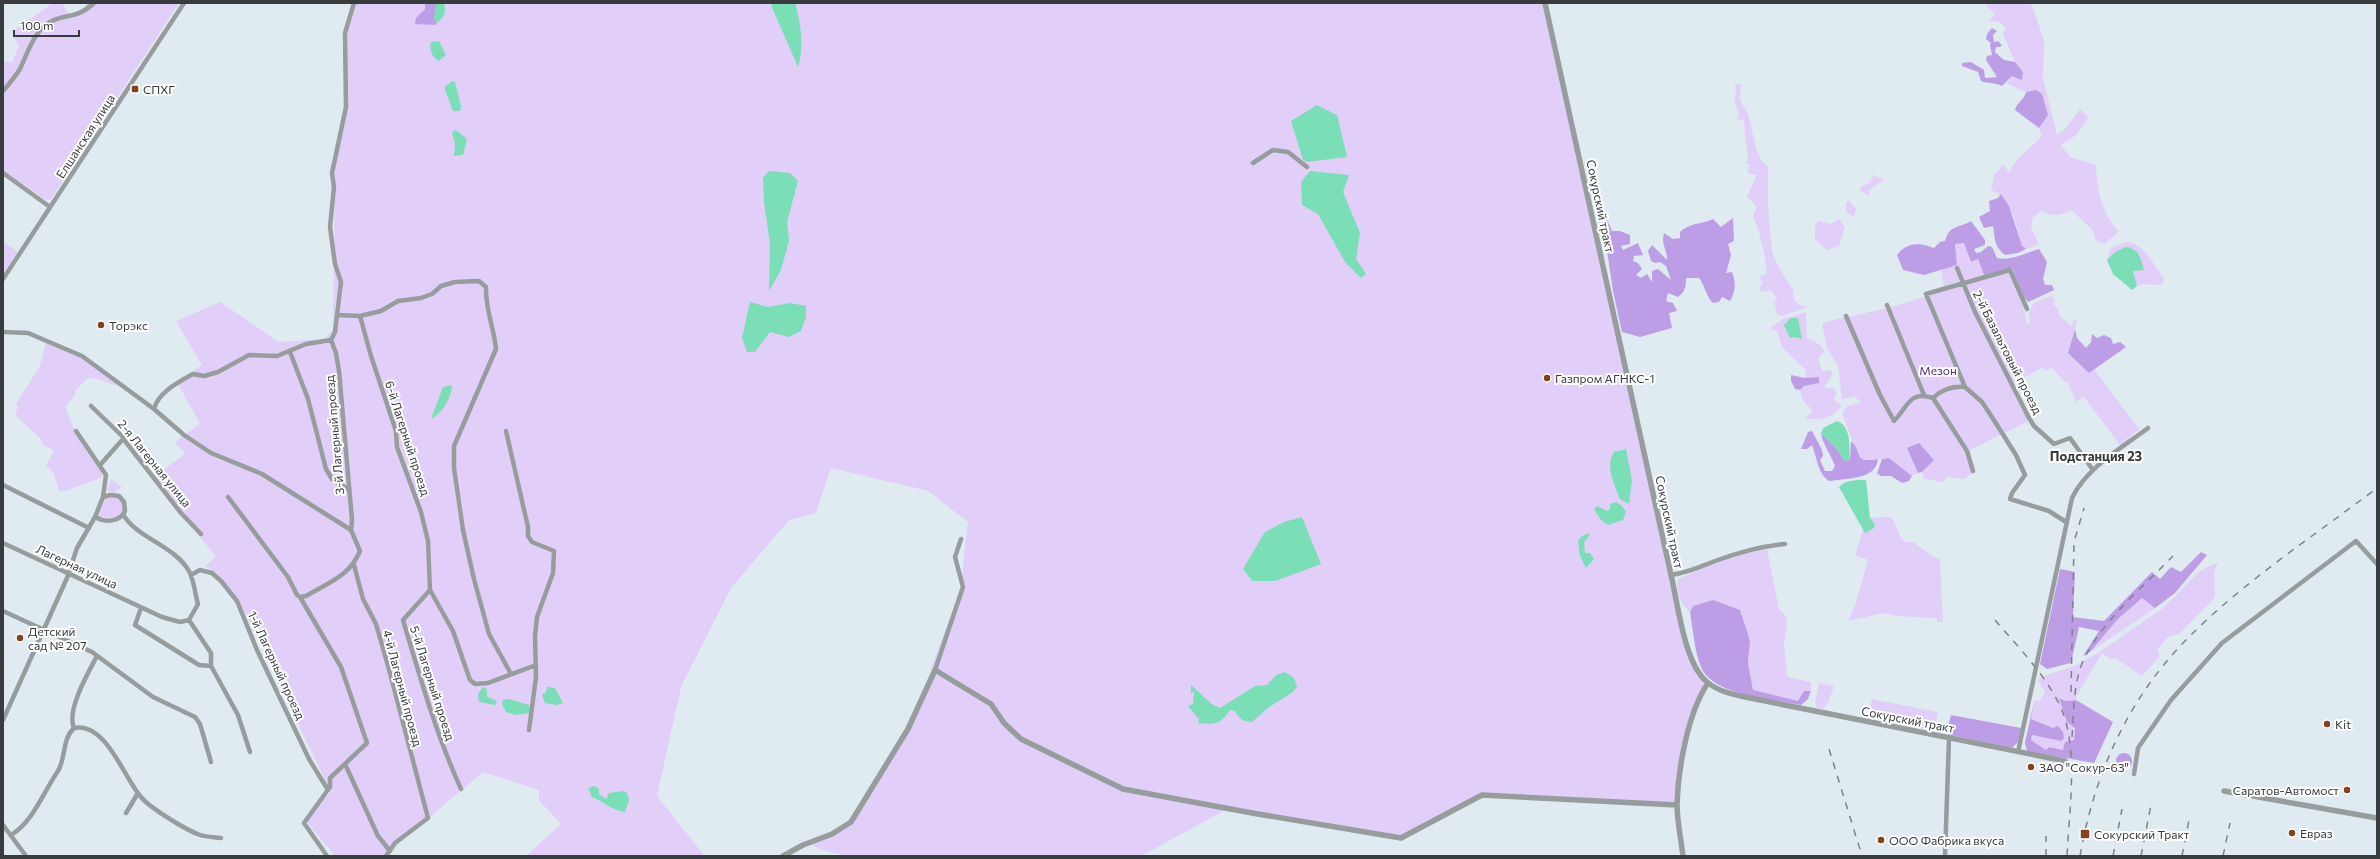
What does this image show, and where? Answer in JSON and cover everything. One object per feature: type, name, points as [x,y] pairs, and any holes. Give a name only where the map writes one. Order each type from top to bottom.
[{"type":"street","points":[[3,91],[19,70],[34,39],[51,22],[59,17],[76,16],[94,3]]},
{"type":"street","name":"Елшанская улица","points":[[3,279],[184,3]]},
{"type":"street","points":[[154,409],[155,404],[170,388],[193,374],[204,376],[214,374],[249,355],[277,356],[290,352],[306,344],[331,340],[335,332],[341,282],[335,264],[330,227],[334,187],[332,172],[346,107],[345,33],[354,3]]},
{"type":"street","name":"Сокурский тракт","points":[[1544,3],[1671,575],[1689,651],[1698,671],[1708,683],[1718,689],[1750,698],[2065,761]]},
{"type":"street","points":[[1253,163],[1273,150],[1288,152],[1307,167]]},
{"type":"street","points":[[3,173],[50,207]]},
{"type":"street","name":"2-й Базальтовый проезд","points":[[1957,268],[1984,331],[2034,426],[2054,444],[2070,438],[2093,470]]},
{"type":"street","points":[[2027,309],[2010,270],[1926,294],[1966,387],[1982,402],[2001,434],[2016,455],[2025,475],[2012,493],[2010,499],[2049,510],[2066,522]]},
{"type":"street","points":[[338,315],[360,316],[382,311],[398,301],[421,298],[432,294],[441,286],[455,282],[479,281],[484,283],[496,349],[454,446],[454,468],[463,530],[474,579],[489,634],[511,674]]},
{"type":"street","points":[[1887,305],[1924,395]]},
{"type":"street","name":"6-й Лагерный проезд","points":[[360,316],[371,356],[396,431],[397,448],[421,512],[428,541],[430,590],[453,632],[470,680],[475,684],[488,683],[536,665]]},
{"type":"street","points":[[1846,316],[1880,395],[1894,421],[1909,402],[1915,397],[1924,395],[1933,398],[1968,452],[1970,466],[1974,471]]},
{"type":"street","points":[[3,332],[28,333],[82,356],[154,409],[184,435],[211,453],[262,474],[351,530],[360,551],[354,565],[343,575],[306,596],[298,596]]},
{"type":"street","name":"3-й Лагерный проезд","points":[[331,340],[336,353],[339,370],[352,520],[351,530]]},
{"type":"street","points":[[290,352],[308,399],[326,469],[332,479],[349,490]]},
{"type":"street","points":[[1933,398],[1940,392],[1950,388],[1966,387]]},
{"type":"street","name":"2-я Лагерная улица","points":[[90,406],[124,436],[123,439],[181,513],[201,534]]},
{"type":"street","points":[[2018,752],[2066,522],[2076,490],[2093,470],[2148,428]]},
{"type":"street","points":[[3,720],[69,573],[77,548],[95,517],[104,497],[107,479],[100,465],[76,431]]},
{"type":"street","points":[[506,432],[528,527],[528,536],[532,542],[554,551],[554,573],[537,617],[536,677],[529,730]]},
{"type":"street","points":[[100,465],[123,439]]},
{"type":"street","points":[[3,485],[89,528]]},
{"type":"street","points":[[95,517],[109,520],[118,519],[123,514],[125,506],[119,496],[110,495],[104,497]]},
{"type":"street","points":[[228,497],[288,577],[341,667],[365,736],[367,744],[330,778],[328,790],[304,823],[327,856]]},
{"type":"street","points":[[123,514],[129,522],[182,561],[190,575],[198,604],[190,620],[211,653],[211,666],[238,715],[250,752]]},
{"type":"street","points":[[784,856],[803,845],[832,834],[851,822],[908,729],[935,670],[963,587],[955,557],[961,539]]},
{"type":"street","points":[[2134,774],[2138,748],[2171,700],[2222,643],[2356,540],[2377,564]]},
{"type":"street","name":"Лагерная улица","points":[[3,543],[173,622],[190,620]]},
{"type":"street","points":[[1671,575],[1687,573],[1736,554],[1785,544]]},
{"type":"street","name":"4-й Лагерный проезд","points":[[354,565],[360,580],[363,599],[376,624],[428,818],[395,843],[390,851]]},
{"type":"street","name":"1-й Лагерный проезд","points":[[190,575],[200,570],[212,573],[237,601],[257,650],[309,759],[328,790]]},
{"type":"street","name":"5-й Лагерный проезд","points":[[430,590],[403,620],[424,692],[447,759],[461,789]]},
{"type":"street","points":[[141,608],[135,626],[199,665],[211,666]]},
{"type":"street","points":[[3,611],[71,640],[154,697],[195,717],[200,724],[211,762]]},
{"type":"street","points":[[74,728],[71,717],[73,707],[96,656]]},
{"type":"street","points":[[935,670],[991,704],[1004,723],[1021,739],[1123,789],[1252,814],[1401,838],[1482,796],[1677,805]]},
{"type":"street","points":[[1683,856],[1677,805],[1681,773],[1696,706],[1708,683]]},
{"type":"street","points":[[74,728],[86,729],[104,742],[117,758],[138,793],[150,806],[199,835],[221,838]]},
{"type":"street","points":[[11,835],[27,822],[58,771],[67,738],[74,728]]},
{"type":"street","points":[[1945,856],[1949,738]]},
{"type":"street","points":[[345,764],[378,836],[390,851],[386,856]]},
{"type":"street","points":[[2224,791],[2377,818]]},
{"type":"street","points":[[126,813],[138,793]]},
{"type":"street","points":[[3,826],[26,856]]},
{"type":"green space","points":[[53,3],[63,3],[69,15],[84,10],[86,3],[179,3],[51,199],[46,200],[3,171],[3,62],[12,62],[19,46],[13,37],[15,30]]},
{"type":"green space","points":[[356,3],[1545,3],[1689,651],[1708,683],[1701,697],[1687,742],[1677,805],[1482,795],[1401,838],[1223,808],[1222,812],[1141,856],[846,856],[821,850],[810,842],[851,822],[888,762],[935,670],[931,668],[960,592],[968,522],[928,491],[831,468],[816,513],[789,520],[731,588],[681,687],[657,796],[703,854],[702,856],[526,856],[561,824],[539,800],[539,790],[483,772],[398,844],[389,856],[335,856],[304,818],[331,792],[237,597],[218,574],[205,566],[216,557],[153,477],[185,454],[175,442],[200,424],[177,382],[202,365],[176,321],[220,302],[279,342],[324,339],[333,330],[335,167],[346,104],[348,17]]},
{"type":"green space","points":[[1984,3],[2031,3],[2044,40],[2043,78],[2057,135],[2066,128],[2080,109],[2088,117],[2083,127],[2077,134],[2061,145],[2070,157],[2096,165],[2097,183],[2101,201],[2108,217],[2119,232],[2104,244],[2096,240],[2092,229],[2071,210],[2063,214],[2056,215],[2041,211],[2033,218],[2031,228],[2039,244],[2026,249],[2022,246],[2009,206],[2004,199],[1991,190],[1994,175],[2003,165],[2009,172],[2017,160],[2042,136],[2039,128],[2042,124],[2036,90],[2026,92],[2007,84],[2012,76],[2023,72],[2015,62],[2003,34],[2006,29],[2000,22],[1989,20],[1995,14]]},
{"type":"green space","points":[[1741,84],[1740,99],[1748,114],[1757,151],[1762,162],[1768,166],[1768,206],[1772,252],[1779,268],[1793,290],[1794,300],[1799,305],[1807,307],[1782,316],[1777,314],[1774,302],[1777,299],[1771,290],[1761,292],[1759,287],[1763,283],[1759,277],[1767,274],[1762,245],[1753,216],[1757,207],[1747,196],[1757,175],[1750,174],[1747,170],[1750,165],[1746,163],[1748,153],[1743,120],[1736,119],[1739,114],[1734,99],[1736,95],[1735,85]]},
{"type":"green space","points":[[1873,175],[1884,180],[1869,190],[1869,196],[1859,190],[1862,186],[1870,183]]},
{"type":"green space","points":[[1849,200],[1856,209],[1854,217],[1846,212],[1846,203]]},
{"type":"green space","points":[[1839,219],[1845,228],[1839,246],[1828,250],[1815,240],[1815,227],[1818,221],[1831,224]]},
{"type":"green space","points":[[3,242],[18,252],[3,273]]},
{"type":"green space","points":[[2126,242],[2133,243],[2143,250],[2164,278],[2162,285],[2142,284],[2137,286],[2133,271],[2115,252],[2107,260],[2111,248]]},
{"type":"green space","name":"Мезон","points":[[1955,243],[1964,243],[1971,262],[1978,259],[1986,279],[2009,273],[2021,298],[2027,323],[2030,324],[2029,313],[2034,303],[2051,296],[2055,300],[2053,304],[2058,309],[2060,316],[2071,326],[2074,319],[2077,321],[2071,343],[2089,373],[2094,369],[2139,429],[2120,445],[2084,397],[2076,402],[2068,383],[2065,382],[2052,368],[2046,371],[2043,367],[2011,385],[2029,421],[1970,450],[1971,464],[1975,471],[1964,479],[1948,477],[1943,482],[1924,479],[1922,472],[1934,460],[1908,448],[1918,473],[1912,476],[1889,458],[1865,460],[1858,456],[1842,413],[1848,406],[1861,402],[1854,396],[1842,400],[1838,366],[1827,348],[1822,324],[1911,301],[1934,292],[1944,286],[1941,269],[1957,265]]},
{"type":"green space","points":[[1806,312],[1807,338],[1819,344],[1825,351],[1818,358],[1822,371],[1830,370],[1833,374],[1824,388],[1834,388],[1837,395],[1833,399],[1842,406],[1835,413],[1821,419],[1805,418],[1813,411],[1802,399],[1800,390],[1804,386],[1819,383],[1819,377],[1805,378],[1806,370],[1782,347],[1777,331],[1770,328],[1783,319]]},
{"type":"green space","points":[[46,343],[81,357],[119,385],[88,378],[75,391],[75,395],[65,407],[75,431],[103,473],[101,478],[65,491],[59,491],[54,474],[46,465],[54,451],[42,444],[42,440],[15,415],[18,407],[16,404],[40,366]]},
{"type":"green space","points":[[111,479],[122,487],[114,493],[107,490]]},
{"type":"green space","points":[[111,496],[121,501],[124,511],[114,518],[100,517],[98,514],[103,501]]},
{"type":"green space","points":[[1891,517],[1905,542],[1914,542],[1923,550],[1940,560],[1943,622],[1937,622],[1937,618],[1897,616],[1883,613],[1848,621],[1855,606],[1868,560],[1855,555],[1863,530],[1865,533],[1875,524],[1870,518]]},
{"type":"green space","points":[[1767,549],[1779,609],[1786,616],[1787,622],[1784,644],[1787,675],[1790,678],[1811,682],[1811,691],[1804,691],[1798,701],[1753,690],[1748,663],[1750,641],[1693,606],[1690,612],[1682,602],[1677,588],[1678,579],[1721,560]]},
{"type":"green space","points":[[2218,562],[2214,572],[2215,597],[2179,634],[2168,637],[2157,650],[2160,656],[2142,676],[2114,657],[2112,660],[2102,653],[2077,695],[2076,700],[2066,701],[2059,699],[2075,728],[2074,740],[2063,750],[2049,747],[2046,751],[2031,740],[2033,735],[2061,741],[2053,728],[2031,719],[2034,701],[2040,700],[2045,693],[2038,680],[2040,677],[2074,666],[2098,653],[2163,608],[2200,571]]},
{"type":"green space","points":[[2142,598],[2155,608],[2090,652],[2118,619]]},
{"type":"green space","points":[[1819,683],[1834,686],[1829,701],[1823,709],[1817,708],[1815,702]]},
{"type":"green space","points":[[1872,699],[1938,712],[1934,731],[1874,719],[1870,708]]},
{"type":"shaded area","points":[[425,3],[437,4],[434,19],[437,23],[435,25],[415,24],[416,18],[425,9]]},
{"type":"shaded area","points":[[436,3],[444,3],[445,9],[442,18],[437,23],[434,19]]},
{"type":"shaded area","points":[[770,3],[795,3],[801,35],[801,53],[798,67]]},
{"type":"shaded area","points":[[1992,28],[1997,31],[1993,35],[1994,42],[1998,41],[2002,45],[2000,47],[1996,47],[1995,52],[2004,60],[2015,62],[2023,72],[2022,80],[2012,76],[2002,86],[1984,82],[1981,81],[1978,72],[1962,66],[1962,63],[1971,62],[1984,70],[1985,78],[1997,77],[1986,60],[1987,56],[1992,55],[1991,43],[1986,39],[1987,34]]},
{"type":"shaded area","points":[[439,41],[446,55],[439,61],[433,55],[430,48],[431,42]]},
{"type":"shaded area","points":[[452,81],[455,82],[461,106],[460,111],[453,111],[445,90],[445,87]]},
{"type":"shaded area","points":[[2036,90],[2042,94],[2048,115],[2039,128],[2015,110],[2026,92]]},
{"type":"shaded area","points":[[1317,105],[1337,115],[1347,157],[1307,162],[1303,160],[1291,121]]},
{"type":"shaded area","points":[[456,130],[467,139],[463,155],[454,156],[455,144],[452,132]]},
{"type":"shaded area","points":[[769,171],[790,173],[798,181],[787,222],[789,241],[781,270],[769,291],[770,244],[764,202],[763,178]]},
{"type":"shaded area","points":[[1310,171],[1349,175],[1343,192],[1360,233],[1356,259],[1366,274],[1361,278],[1345,262],[1318,214],[1302,205],[1301,182]]},
{"type":"shaded area","points":[[2001,194],[2009,206],[2022,246],[2026,249],[2018,253],[2005,255],[2001,252],[1996,242],[1993,226],[1984,228],[1979,217],[1990,211],[1989,201],[1998,198]]},
{"type":"shaded area","points":[[1604,212],[1612,231],[1620,231],[1630,235],[1630,244],[1621,246],[1623,250],[1638,243],[1643,255],[1634,256],[1633,261],[1638,263],[1642,269],[1636,275],[1641,278],[1647,274],[1652,282],[1652,271],[1658,269],[1671,280],[1666,266],[1660,262],[1655,263],[1651,261],[1648,251],[1652,245],[1667,260],[1663,241],[1664,233],[1673,239],[1680,238],[1680,232],[1691,225],[1713,219],[1721,227],[1733,218],[1734,241],[1728,244],[1731,255],[1726,273],[1732,272],[1735,287],[1730,301],[1722,297],[1719,302],[1713,303],[1699,278],[1686,278],[1685,289],[1678,297],[1668,293],[1666,301],[1673,303],[1677,311],[1669,313],[1672,328],[1640,337],[1622,332],[1613,291],[1602,217]]},
{"type":"shaded area","points":[[1971,221],[1985,240],[1985,245],[1974,249],[1976,253],[1981,252],[1988,246],[1992,247],[1997,258],[2003,259],[2039,249],[2047,262],[2043,279],[2045,285],[2052,285],[2054,290],[2028,302],[2024,297],[2012,268],[1984,275],[1978,259],[1971,262],[1964,243],[1955,244],[1957,265],[1924,275],[1903,270],[1897,255],[1909,245],[1919,244],[1934,248],[1940,242],[1945,241],[1952,229]]},
{"type":"shaded area","points":[[2126,247],[2137,252],[2144,270],[2133,271],[2137,286],[2132,290],[2113,274],[2107,260],[2115,252]]},
{"type":"shaded area","points":[[750,302],[768,307],[790,303],[806,306],[806,317],[801,331],[789,337],[770,332],[755,352],[747,352],[742,338]]},
{"type":"shaded area","points":[[1791,318],[1798,318],[1802,339],[1794,337],[1790,338],[1784,325]]},
{"type":"shaded area","points":[[2075,329],[2077,338],[2086,348],[2091,342],[2092,334],[2097,338],[2104,335],[2111,338],[2113,344],[2120,342],[2126,347],[2089,373],[2068,353]]},
{"type":"shaded area","points":[[1791,375],[1805,378],[1819,377],[1819,383],[1804,386],[1800,390],[1795,389],[1791,381]]},
{"type":"shaded area","points":[[452,385],[452,390],[446,405],[435,417],[431,419],[443,387]]},
{"type":"shaded area","points":[[1837,421],[1845,428],[1849,438],[1850,461],[1844,460],[1837,449],[1821,433],[1823,428]]},
{"type":"shaded area","points":[[1812,431],[1822,450],[1823,456],[1820,460],[1825,471],[1832,471],[1835,466],[1823,441],[1821,433],[1837,449],[1844,460],[1850,461],[1851,441],[1855,445],[1859,456],[1864,460],[1878,459],[1876,466],[1872,471],[1860,477],[1830,481],[1826,479],[1820,471],[1812,445],[1807,449],[1801,449],[1808,432]]},
{"type":"shaded area","points":[[1919,443],[1934,460],[1922,472],[1918,473],[1907,448]]},
{"type":"shaded area","points":[[1626,449],[1632,480],[1629,504],[1620,499],[1610,469],[1611,458],[1614,452]]},
{"type":"shaded area","points":[[1889,458],[1912,476],[1909,481],[1902,483],[1891,476],[1881,476],[1877,473],[1882,459]]},
{"type":"shaded area","points":[[1855,480],[1866,480],[1870,518],[1875,524],[1874,528],[1865,533],[1839,487]]},
{"type":"shaded area","points":[[1616,502],[1622,506],[1626,512],[1623,520],[1608,525],[1601,520],[1594,509],[1597,506],[1608,511],[1610,509],[1610,504]]},
{"type":"shaded area","points":[[1302,517],[1321,564],[1275,581],[1252,581],[1243,569],[1265,532],[1284,522]]},
{"type":"shaded area","points":[[1589,533],[1589,536],[1584,542],[1585,553],[1590,553],[1594,559],[1586,568],[1580,556],[1578,541],[1582,536]]},
{"type":"shaded area","points":[[2201,552],[2207,555],[2175,593],[2155,608],[2142,598],[2118,619],[2090,652],[2083,656],[2099,631],[2079,627],[2071,663],[2047,669],[2040,664],[2060,569],[2075,572],[2073,617],[2104,621],[2152,572],[2160,579],[2171,567],[2181,572]]},
{"type":"shaded area","points":[[1713,600],[1740,610],[1750,641],[1748,663],[1753,690],[1798,701],[1804,691],[1811,691],[1808,699],[1801,705],[1745,695],[1717,684],[1707,676],[1701,667],[1697,654],[1690,612],[1693,606]]},
{"type":"shaded area","points":[[1285,672],[1294,678],[1297,687],[1293,692],[1269,707],[1252,722],[1242,719],[1235,711],[1230,710],[1220,721],[1208,724],[1198,723],[1199,719],[1188,706],[1193,704],[1194,691],[1191,694],[1191,685],[1213,705],[1220,708],[1255,686],[1267,685],[1276,675]]},
{"type":"shaded area","points":[[483,687],[487,689],[487,697],[497,701],[495,705],[479,702],[478,694]]},
{"type":"shaded area","points":[[547,687],[555,688],[563,703],[557,705],[545,703],[542,695],[546,692]]},
{"type":"shaded area","points":[[2059,698],[2066,701],[2076,700],[2113,722],[2094,763],[2027,751],[2025,743],[2034,701],[2031,719],[2053,728],[2058,726],[2063,732],[2064,738],[2061,741],[2032,735],[2031,740],[2046,750],[2049,747],[2063,750],[2065,742],[2074,740],[2075,728],[2067,722]]},
{"type":"shaded area","points":[[509,699],[529,705],[530,713],[516,715],[506,712],[502,704],[503,700]]},
{"type":"shaded area","points":[[1951,715],[2021,728],[2018,742],[2012,748],[1949,735],[1947,731]]},
{"type":"shaded area","points":[[2124,753],[2130,755],[2132,761],[2130,767],[2124,769],[2118,767],[2116,761],[2118,755]]},
{"type":"shaded area","points":[[594,786],[599,789],[599,794],[606,799],[609,793],[623,791],[627,793],[629,800],[625,812],[612,808],[592,797],[588,788]]},
{"type":"railway","points":[[2080,856],[2094,796],[2117,738],[2148,685],[2167,661],[2209,618],[2255,579],[2377,488]]},
{"type":"railway","points":[[2071,692],[2074,542],[2084,508]]},
{"type":"railway","points":[[2072,737],[2076,686],[2085,657],[2093,643],[2114,616],[2173,556]]},
{"type":"railway","points":[[1995,620],[2048,684],[2061,708],[2067,725],[2070,743],[2072,781],[2067,856]]},
{"type":"railway","points":[[1829,749],[1862,856]]},
{"type":"railway","points":[[2141,856],[2151,805]]},
{"type":"railway","points":[[2113,856],[2122,809]]},
{"type":"railway","points":[[2182,856],[2190,815]]},
{"type":"railway","points":[[2223,856],[2230,823]]},
{"type":"railway","points":[[2046,836],[2046,856]]},
{"type":"place","name":"СПХГ","points":[[135,89]]},
{"type":"place","name":"Торэкс","points":[[101,325]]},
{"type":"place","name":"Газпром АГНКС-1","points":[[1547,378]]},
{"type":"place","name":"Детский сад № 207","points":[[20,638]]},
{"type":"place","name":"Kit","points":[[2327,724]]},
{"type":"place","name":"ЗАО \"Сокур-63\"","points":[[2031,767]]},
{"type":"place","name":"Саратов-Автомост","points":[[2347,790]]},
{"type":"place","name":"Евраз","points":[[2292,833]]},
{"type":"place","name":"Сокурский Тракт","points":[[2085,834]]},
{"type":"place","name":"ООО Фабрика вкуса","points":[[1881,840]]},
{"type":"district","name":"Подстанция 23","points":[[2096,456]]}]
